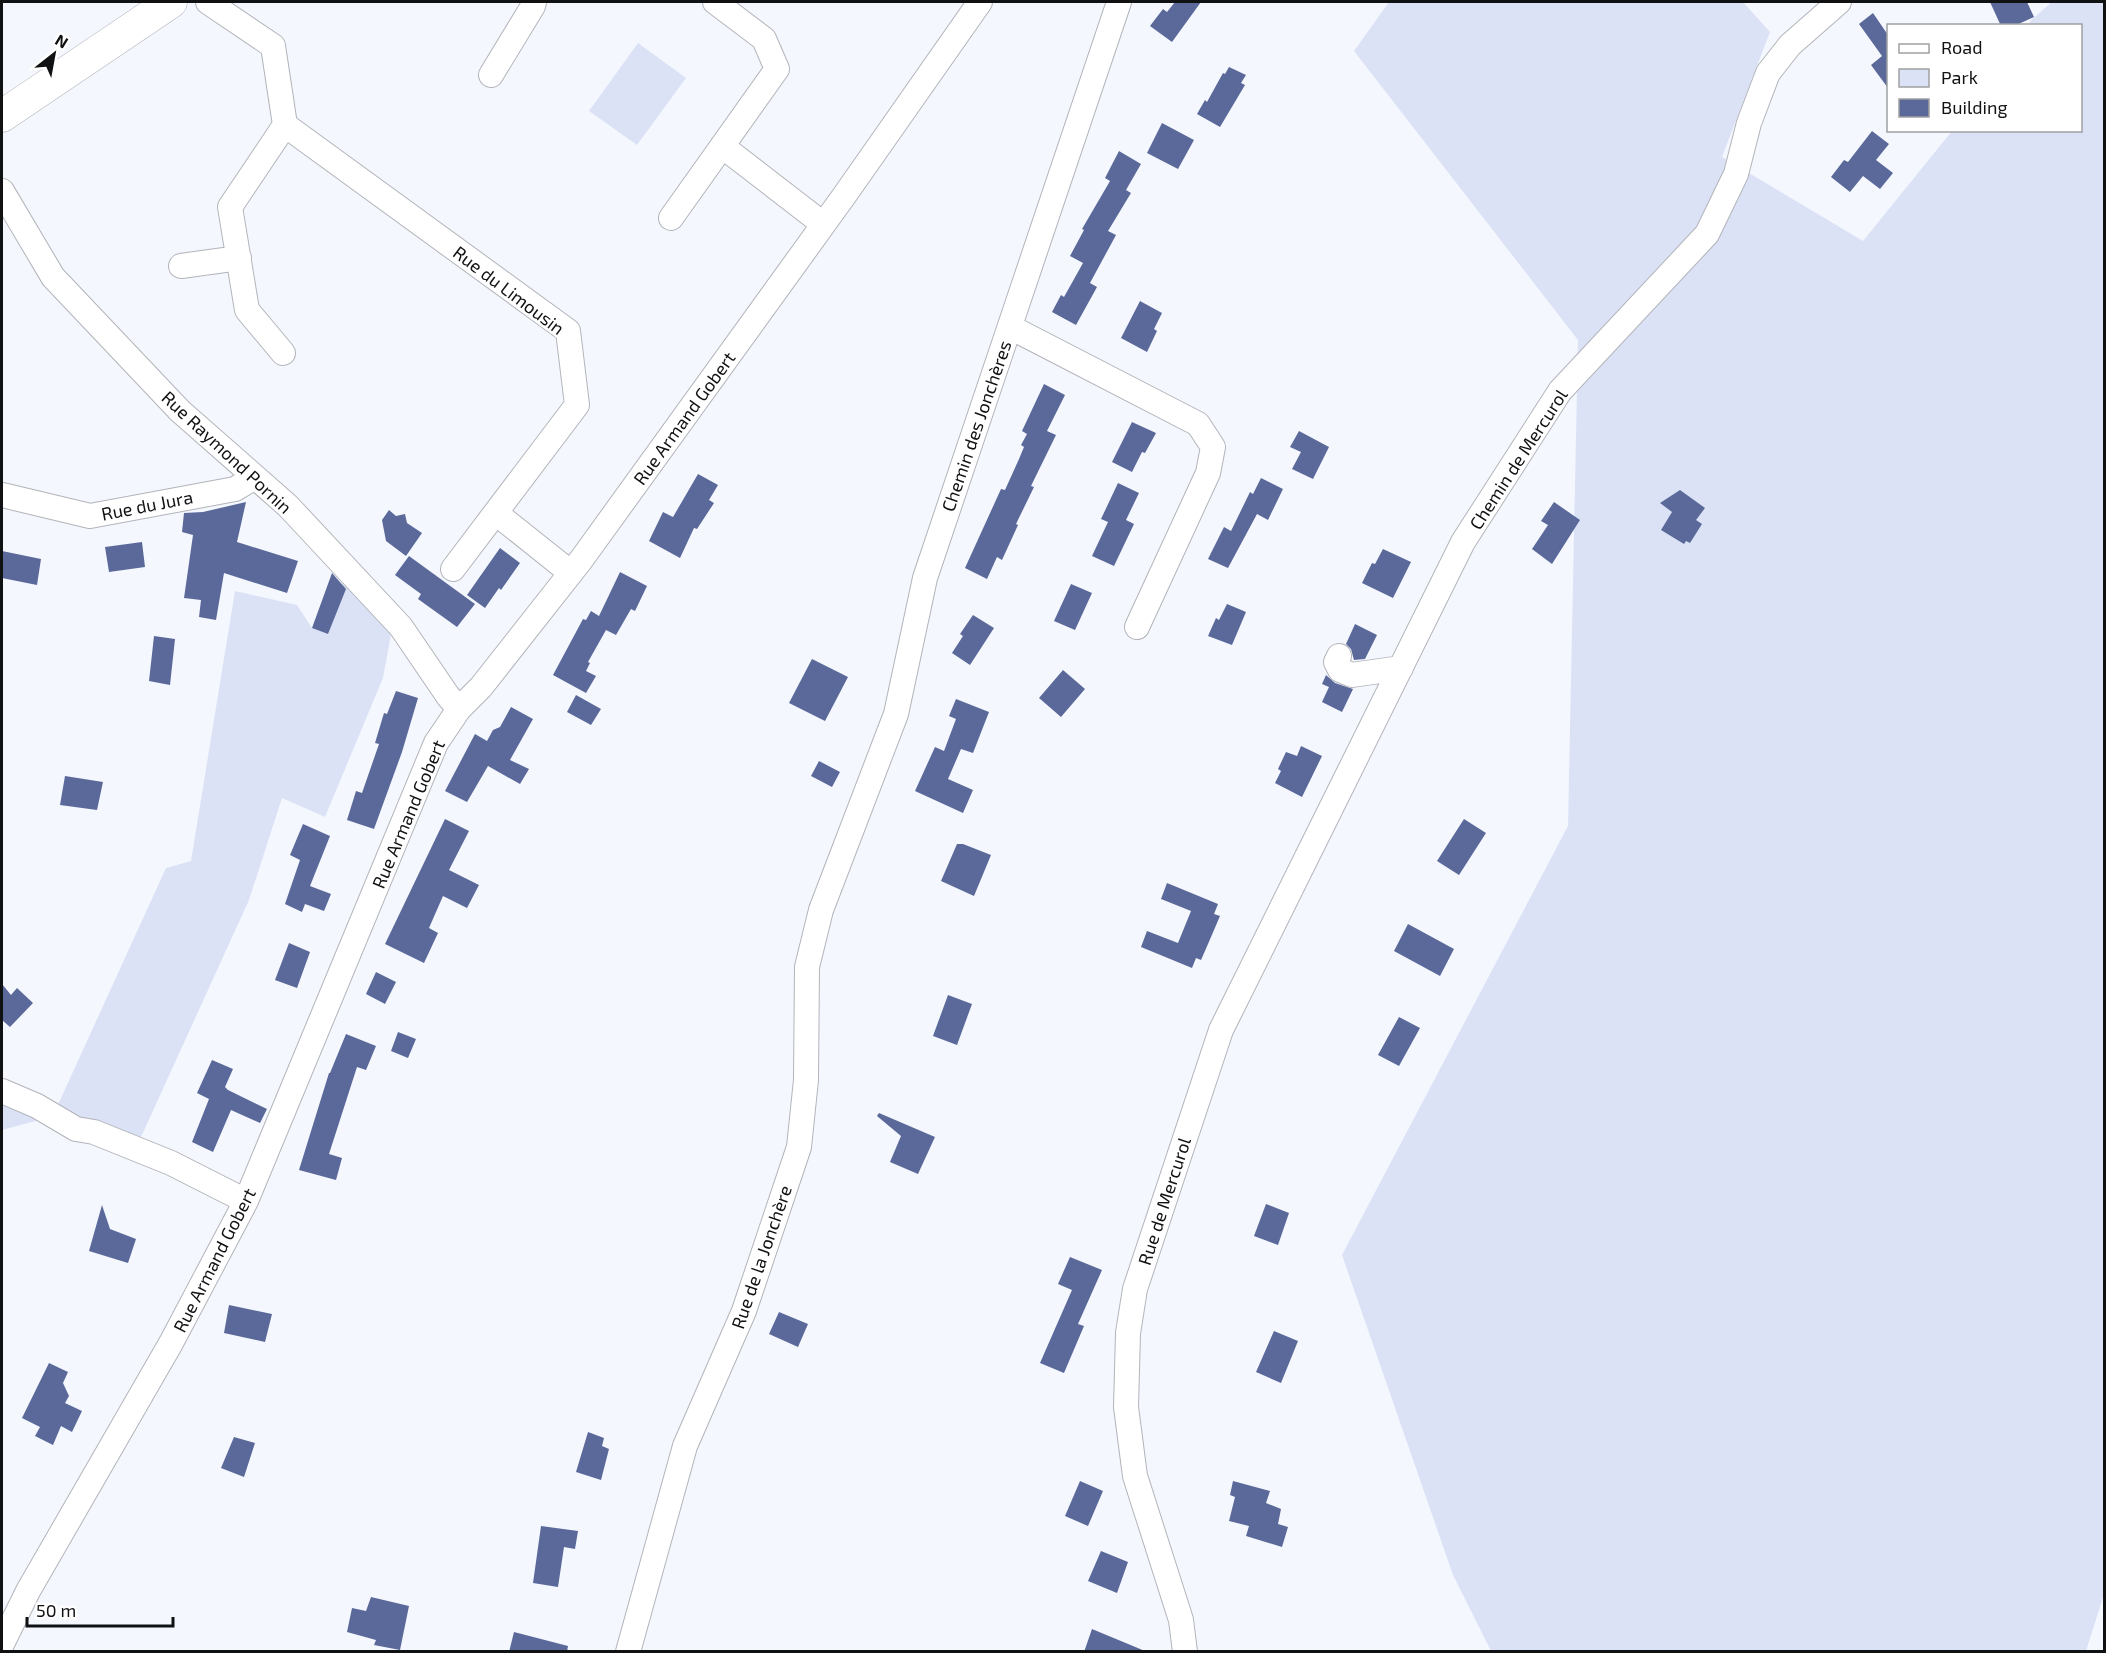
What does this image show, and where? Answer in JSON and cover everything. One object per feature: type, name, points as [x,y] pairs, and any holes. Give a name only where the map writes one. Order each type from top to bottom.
[{"type":"main road","points":[[2,116],[171,2]]},
{"type":"street","points":[[208,2],[273,46],[285,125],[230,207],[247,310],[283,353]]},
{"type":"street","points":[[491,75],[534,2]]},
{"type":"street","points":[[670,218],[777,69],[764,39],[715,2]]},
{"type":"street","name":"Rue Armand Gobert","points":[[2,1644],[28,1591],[171,1343],[246,1202],[436,743],[459,709],[481,687],[571,573],[824,224],[980,2]]},
{"type":"street","name":"Chemin des Jonchères","points":[[842,853],[896,714],[925,578],[1119,2]]},
{"type":"street","name":"Chemin de Mercurol","points":[[1347,776],[1463,542],[1560,391],[1707,234],[1736,174],[1749,123],[1768,73],[1790,45],[1839,2]]},
{"type":"street","name":"Rue du Limousin","points":[[285,125],[568,331],[577,405],[453,569]]},
{"type":"street","points":[[722,146],[824,224]]},
{"type":"street","name":"Rue Raymond Pornin","points":[[2,191],[53,277],[180,411],[288,506],[401,627],[459,709]]},
{"type":"street","points":[[181,266],[239,258]]},
{"type":"street","points":[[1010,327],[1198,424],[1213,447],[1208,473],[1137,627]]},
{"type":"street","name":"Rue du Jura","points":[[2,495],[90,516],[235,489],[255,477]]},
{"type":"street","points":[[496,514],[571,573]]},
{"type":"street","points":[[1339,656],[1336,662],[1340,670],[1352,675],[1401,668]]},
{"type":"street","name":"Rue de Mercurol","points":[[1185,1652],[1181,1620],[1135,1476],[1126,1407],[1128,1333],[1135,1289],[1221,1030],[1347,776]]},
{"type":"street","name":"Rue de la Jonchère","points":[[628,1652],[685,1446],[744,1311],[799,1147],[806,1080],[807,967],[821,910],[842,853]]},
{"type":"street","points":[[2,1091],[37,1106],[76,1129],[94,1132],[171,1163],[246,1202]]},
{"type":"green space","points":[[1389,2],[1743,2],[1770,32],[1722,157],[1863,241],[1951,132],[2082,132],[2082,24],[2029,24],[2052,2],[2104,2],[2104,1594],[2086,1651],[1491,1651],[1453,1575],[1342,1255],[1568,826],[1578,340],[1354,51]]},
{"type":"green space","points":[[638,43],[686,78],[637,145],[589,111]]},
{"type":"green space","points":[[343,580],[391,634],[383,678],[325,817],[282,798],[249,900],[141,1137],[56,1109],[166,868],[191,861],[235,591],[297,605],[312,628],[328,634]]},
{"type":"green space","points":[[2,1103],[43,1119],[2,1130]]},
{"type":"building","points":[[1175,2],[1201,2],[1172,42],[1150,26],[1163,9],[1167,12]]},
{"type":"building","points":[[1990,2],[2027,2],[2034,17],[2018,24],[2000,24]]},
{"type":"building","points":[[1873,13],[1887,34],[1887,87],[1871,65],[1882,56],[1859,24]]},
{"type":"building","points":[[1229,67],[1246,75],[1241,83],[1245,85],[1220,127],[1197,114]]},
{"type":"building","points":[[1162,123],[1194,140],[1178,169],[1147,153]]},
{"type":"building","points":[[1872,131],[1889,144],[1876,160],[1893,173],[1880,189],[1863,176],[1850,192],[1831,177],[1844,160],[1848,162]]},
{"type":"building","points":[[1119,151],[1141,164],[1126,190],[1131,193],[1108,231],[1116,235],[1090,283],[1097,287],[1076,325],[1052,312],[1061,295],[1064,297],[1083,263],[1070,256],[1084,230],[1082,229],[1110,181],[1105,178]]},
{"type":"building","points":[[1140,301],[1162,313],[1147,352],[1121,338]]},
{"type":"building","points":[[1044,384],[1065,395],[1047,431],[1056,435],[1031,486],[1034,487],[1002,560],[997,557],[987,579],[965,568],[1001,489],[1005,490],[1019,459],[1024,447],[1021,445],[1027,434],[1022,431]]},
{"type":"building","points":[[1132,422],[1156,433],[1145,453],[1142,452],[1132,472],[1112,462]]},
{"type":"building","points":[[1299,431],[1329,447],[1313,479],[1292,469],[1301,452],[1290,447]]},
{"type":"building","points":[[698,474],[718,485],[709,500],[714,503],[697,529],[694,528],[680,558],[649,541],[663,512],[673,517]]},
{"type":"building","points":[[1261,478],[1283,489],[1268,520],[1257,514],[1228,568],[1208,559],[1224,527],[1231,531],[1250,492],[1253,494]]},
{"type":"building","points":[[1118,483],[1139,493],[1126,520],[1134,524],[1114,566],[1092,556],[1108,522],[1101,519]]},
{"type":"building","points":[[1680,490],[1705,508],[1696,520],[1702,524],[1690,543],[1686,541],[1684,544],[1661,530],[1672,512],[1660,503]]},
{"type":"building","points":[[246,502],[237,542],[298,561],[287,593],[224,573],[216,620],[199,617],[201,600],[184,598],[193,535],[182,532],[184,513],[203,512]]},
{"type":"building","points":[[1554,502],[1580,520],[1552,564],[1532,549],[1548,525],[1541,521]]},
{"type":"building","points":[[389,510],[396,516],[405,514],[407,523],[422,533],[406,556],[386,541],[382,520]]},
{"type":"building","points":[[142,542],[145,567],[109,572],[105,547]]},
{"type":"building","points":[[500,548],[520,563],[485,608],[467,595]]},
{"type":"building","points":[[1383,549],[1411,562],[1393,598],[1362,583],[1372,563],[1375,564]]},
{"type":"building","points":[[2,551],[41,559],[37,585],[2,578]]},
{"type":"building","points":[[409,556],[475,604],[457,627],[418,599],[421,594],[395,575]]},
{"type":"building","points":[[620,572],[647,586],[635,611],[631,609],[616,635],[606,630],[588,662],[590,663],[586,671],[596,676],[586,693],[553,675],[583,619],[586,620],[591,611],[599,616]]},
{"type":"building","points":[[332,573],[346,589],[328,634],[312,628]]},
{"type":"building","points":[[1071,584],[1092,593],[1075,630],[1054,621]]},
{"type":"building","points":[[1227,604],[1246,612],[1232,645],[1208,636],[1216,618],[1219,620]]},
{"type":"building","points":[[973,615],[994,628],[970,665],[952,653],[963,636],[960,634]]},
{"type":"building","points":[[1355,624],[1377,635],[1365,659],[1354,660],[1351,649],[1346,644]]},
{"type":"building","points":[[154,636],[175,639],[170,685],[149,681]]},
{"type":"building","points":[[812,659],[848,677],[825,721],[789,703]]},
{"type":"building","points":[[1063,670],[1085,689],[1061,717],[1039,698]]},
{"type":"building","points":[[1326,675],[1335,683],[1353,689],[1342,712],[1322,702],[1329,687],[1322,684]]},
{"type":"building","points":[[396,691],[418,698],[402,752],[374,829],[347,820],[356,791],[362,793],[379,744],[375,743],[384,713],[387,714]]},
{"type":"building","points":[[576,695],[601,709],[591,725],[567,712]]},
{"type":"building","points":[[956,699],[989,712],[973,753],[961,749],[948,779],[973,790],[963,813],[915,791],[935,747],[944,751],[956,719],[949,716]]},
{"type":"building","points":[[511,707],[533,719],[510,760],[529,769],[520,784],[488,766],[467,802],[445,791],[475,734],[487,741],[493,730],[500,727]]},
{"type":"building","points":[[1301,746],[1322,756],[1302,797],[1275,783],[1281,771],[1278,769],[1286,752],[1297,756]]},
{"type":"building","points":[[819,761],[840,772],[832,787],[811,776]]},
{"type":"building","points":[[65,776],[103,782],[97,810],[60,805]]},
{"type":"building","points":[[445,819],[469,831],[449,870],[479,885],[467,908],[443,896],[429,928],[438,933],[424,963],[385,944]]},
{"type":"building","points":[[1464,819],[1486,833],[1459,875],[1437,861]]},
{"type":"building","points":[[303,824],[330,836],[310,886],[331,894],[324,911],[305,904],[302,912],[285,904],[300,860],[290,855]]},
{"type":"building","points":[[957,844],[963,844],[991,855],[974,896],[941,881]]},
{"type":"building","points":[[1167,883],[1218,904],[1214,914],[1220,916],[1201,960],[1196,958],[1192,968],[1141,947],[1147,931],[1178,943],[1191,911],[1161,899]]},
{"type":"building","points":[[1408,924],[1454,949],[1440,976],[1394,951]]},
{"type":"building","points":[[289,943],[310,952],[297,988],[275,980]]},
{"type":"building","points":[[376,972],[396,982],[385,1004],[366,994]]},
{"type":"building","points":[[2,984],[11,995],[17,988],[33,1003],[10,1027],[2,1020]]},
{"type":"building","points":[[948,995],[972,1004],[957,1045],[933,1036]]},
{"type":"building","points":[[1399,1017],[1420,1028],[1399,1066],[1378,1055]]},
{"type":"building","points":[[398,1032],[416,1039],[408,1058],[391,1051]]},
{"type":"building","points":[[346,1034],[376,1046],[366,1070],[357,1067],[329,1154],[342,1158],[336,1180],[299,1170],[329,1073]]},
{"type":"building","points":[[212,1060],[233,1069],[225,1087],[228,1090],[267,1109],[260,1123],[231,1110],[213,1152],[192,1142],[209,1099],[197,1093]]},
{"type":"building","points":[[879,1113],[935,1137],[918,1174],[890,1162],[901,1136],[877,1116]]},
{"type":"building","points":[[1266,1204],[1289,1213],[1278,1245],[1254,1236]]},
{"type":"building","points":[[102,1205],[110,1229],[136,1239],[128,1263],[89,1251]]},
{"type":"building","points":[[1070,1257],[1102,1270],[1078,1324],[1084,1326],[1064,1373],[1040,1363],[1072,1290],[1058,1284]]},
{"type":"building","points":[[229,1305],[272,1314],[265,1342],[224,1333]]},
{"type":"building","points":[[779,1312],[808,1324],[798,1347],[769,1334]]},
{"type":"building","points":[[1274,1331],[1298,1341],[1281,1383],[1256,1372]]},
{"type":"building","points":[[49,1363],[68,1372],[63,1383],[69,1396],[65,1403],[82,1411],[72,1432],[61,1426],[53,1445],[35,1436],[40,1427],[22,1418]]},
{"type":"building","points":[[588,1432],[604,1438],[602,1446],[609,1449],[601,1480],[576,1472]]},
{"type":"building","points":[[234,1437],[255,1443],[244,1477],[221,1468]]},
{"type":"building","points":[[1080,1481],[1103,1491],[1088,1526],[1065,1516]]},
{"type":"building","points":[[1233,1481],[1270,1491],[1266,1503],[1281,1509],[1278,1524],[1288,1527],[1282,1547],[1246,1536],[1249,1526],[1229,1521],[1235,1497],[1230,1495]]},
{"type":"building","points":[[541,1526],[578,1531],[575,1549],[564,1547],[558,1587],[533,1583]]},
{"type":"building","points":[[1101,1551],[1128,1562],[1117,1593],[1088,1581]]},
{"type":"building","points":[[371,1597],[409,1606],[400,1650],[374,1645],[376,1640],[347,1632],[352,1608],[366,1611]]},
{"type":"building","points":[[1092,1629],[1145,1651],[1145,1652],[1084,1652]]},
{"type":"building","points":[[514,1632],[568,1646],[567,1652],[509,1652]]}]
